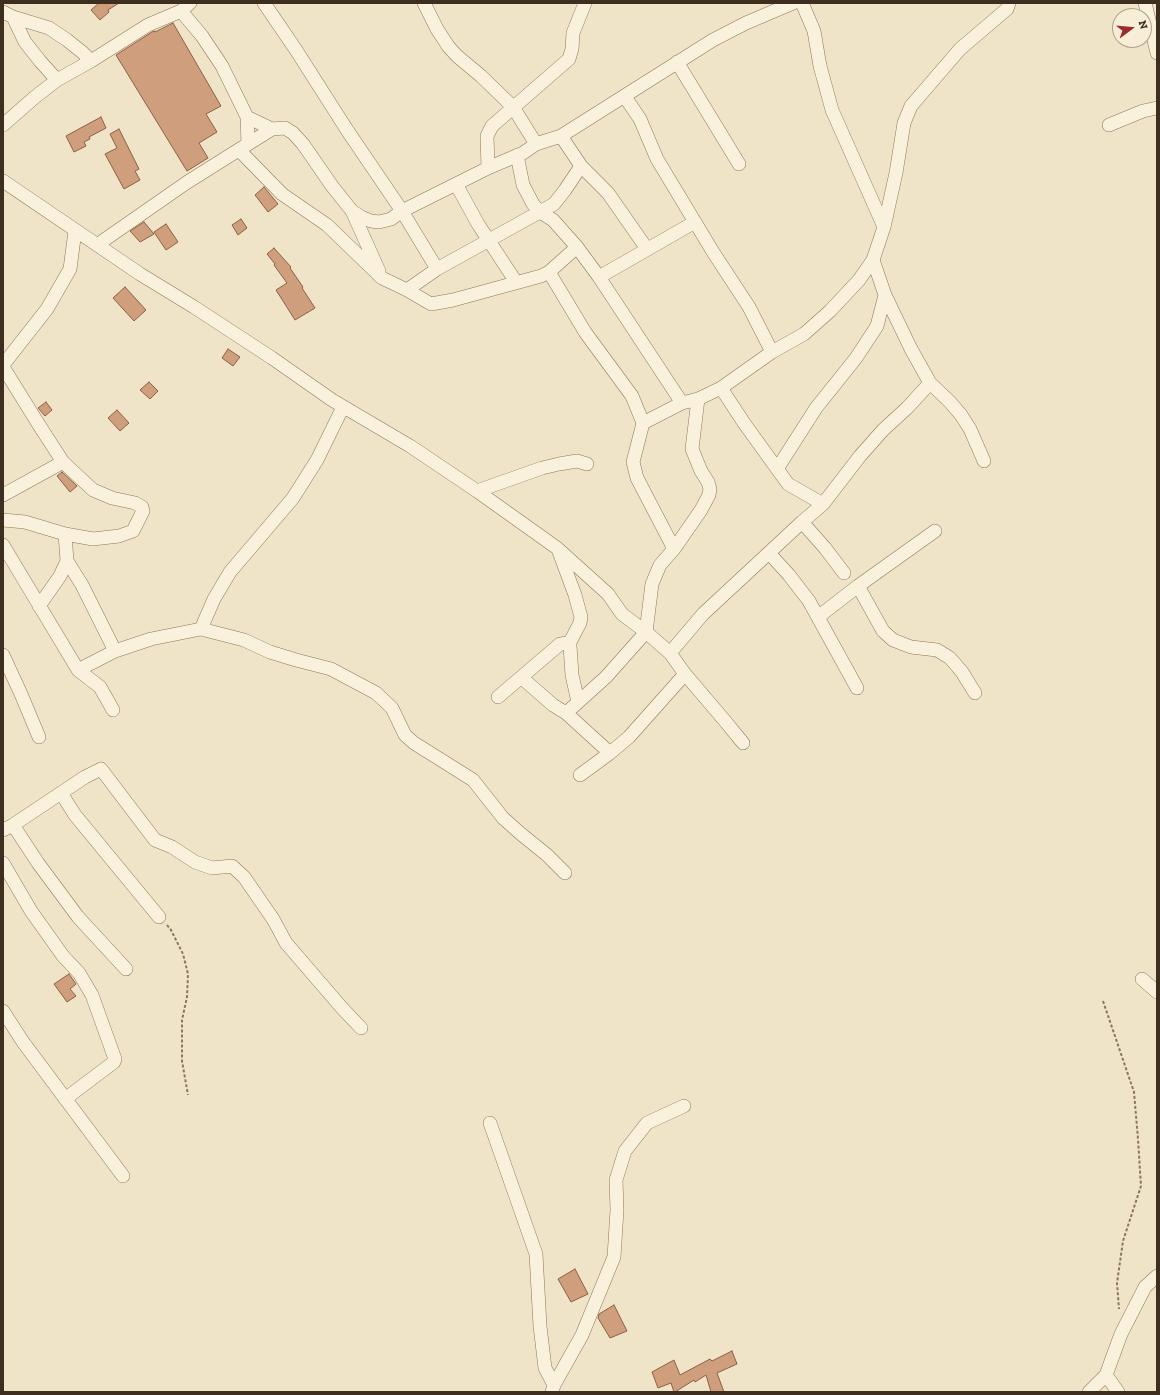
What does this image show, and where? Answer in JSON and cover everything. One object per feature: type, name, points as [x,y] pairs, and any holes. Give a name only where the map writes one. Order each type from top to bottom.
[{"type":"street","points":[[264,3],[402,211],[437,269]]},
{"type":"street","points":[[424,3],[436,29],[448,46],[513,107],[536,144]]},
{"type":"street","points":[[488,168],[487,136],[492,126],[569,59],[572,49],[573,33],[585,3]]},
{"type":"street","points":[[352,211],[366,219],[379,222],[391,219],[402,211],[517,155],[536,144],[561,136],[625,97],[713,40],[746,23],[793,3]]},
{"type":"street","points":[[802,3],[814,31],[820,66],[832,110],[884,227]]},
{"type":"street","points":[[643,423],[682,403],[698,400],[722,388],[772,352],[804,334],[859,280],[873,260],[884,227],[896,174],[904,123],[911,106],[960,49],[1007,9],[1009,3]]},
{"type":"street","points":[[1145,3],[1153,20],[1157,53]]},
{"type":"street","points":[[3,125],[57,80],[91,61],[148,25],[186,7],[202,36],[222,66],[247,117],[243,147],[282,194],[327,225],[382,278],[407,290],[424,301],[434,304],[540,276],[548,272],[577,247]]},
{"type":"street","points":[[8,14],[49,28],[67,40],[91,61]]},
{"type":"street","points":[[8,14],[25,42],[57,80]]},
{"type":"street","points":[[677,62],[738,164]]},
{"type":"street","points":[[625,97],[640,119],[657,160],[749,307],[772,352]]},
{"type":"street","points":[[1109,125],[1143,111],[1157,108]]},
{"type":"street","points":[[247,117],[272,129]]},
{"type":"street","points":[[97,245],[180,187],[243,147],[272,129],[285,128],[293,132],[303,144],[332,186],[352,211],[382,278]]},
{"type":"street","points":[[561,136],[581,166],[608,194],[648,249]]},
{"type":"street","points":[[517,155],[523,185],[528,197],[540,212],[553,220],[577,247],[600,278],[682,403]]},
{"type":"street","points":[[407,290],[437,269],[554,204],[581,166]]},
{"type":"street","points":[[3,181],[75,231],[214,320],[343,407],[410,446],[477,491],[557,548],[608,594],[622,614],[670,653],[685,674],[743,744]]},
{"type":"street","points":[[456,184],[516,282]]},
{"type":"street","points":[[600,278],[695,222]]},
{"type":"street","points":[[3,520],[25,522],[65,534],[93,539],[119,536],[133,531],[143,511],[142,507],[135,503],[112,498],[92,490],[64,462],[39,425],[3,366],[47,309],[70,269],[75,231]]},
{"type":"street","points":[[873,260],[886,294],[911,349],[930,383],[961,415],[970,429],[984,461]]},
{"type":"street","points":[[548,272],[585,332],[632,396],[643,423],[633,462],[637,478],[674,549]]},
{"type":"street","points":[[777,469],[816,408],[856,358],[877,326],[886,294]]},
{"type":"street","points":[[670,653],[703,614],[823,504],[878,435],[930,383]]},
{"type":"street","points":[[722,388],[744,423],[788,484],[823,504]]},
{"type":"street","points":[[566,713],[606,678],[646,632],[652,584],[660,565],[674,549],[701,510],[709,495],[710,489],[692,449],[698,400]]},
{"type":"street","points":[[201,629],[214,599],[230,572],[293,498],[317,460],[343,407]]},
{"type":"street","points":[[3,495],[64,462]]},
{"type":"street","points":[[477,491],[542,468],[578,462],[587,464]]},
{"type":"street","points":[[802,522],[825,548],[844,573]]},
{"type":"street","points":[[818,617],[858,586],[935,531]]},
{"type":"street","points":[[65,534],[67,561],[82,585],[115,651]]},
{"type":"street","points":[[3,545],[78,670],[100,687],[113,710]]},
{"type":"street","points":[[557,548],[575,595],[580,617],[580,623],[570,642],[572,675],[578,702]]},
{"type":"street","points":[[769,553],[789,575],[809,602],[857,688]]},
{"type":"street","points":[[39,606],[60,576],[67,561]]},
{"type":"street","points":[[858,586],[883,631],[893,640],[911,647],[937,650],[950,658],[962,672],[975,693]]},
{"type":"street","points":[[78,670],[115,651],[151,639],[201,629],[244,640],[270,652],[332,669],[376,693],[392,708],[405,735],[409,739],[447,765],[473,780],[503,818],[547,855],[564,873]]},
{"type":"street","points":[[498,697],[560,644],[570,642]]},
{"type":"street","points":[[3,655],[39,737]]},
{"type":"street","points":[[580,775],[629,737],[685,674]]},
{"type":"street","points":[[522,678],[553,705],[566,713],[610,753]]},
{"type":"street","points":[[126,969],[78,917],[38,863],[8,828],[85,777],[101,769],[155,840],[172,847],[195,862],[212,868],[232,866],[244,878],[273,919],[286,943],[361,1028]]},
{"type":"street","points":[[61,793],[75,815],[159,917]]},
{"type":"street","points":[[3,863],[31,911],[63,956],[79,973],[92,995],[115,1060],[65,1099]]},
{"type":"street","points":[[1142,979],[1157,992]]},
{"type":"street","points":[[3,1011],[23,1042],[122,1176]]},
{"type":"street","points":[[553,1389],[582,1335],[614,1257],[617,1210],[616,1180],[625,1151],[647,1123],[684,1106]]},
{"type":"street","points":[[490,1123],[536,1254],[540,1326],[545,1368],[553,1389]]},
{"type":"street","points":[[1089,1392],[1106,1375],[1122,1334],[1144,1287],[1157,1276]]},
{"type":"street","points":[[1106,1375],[1118,1392]]},
{"type":"path","points":[[159,917],[172,930],[183,954],[188,974],[187,997],[182,1020],[182,1061],[188,1094]]},
{"type":"path","points":[[1103,1001],[1134,1092],[1138,1139],[1140,1186],[1123,1241],[1117,1283],[1120,1312]]},
{"type":"building","points":[[99,3],[119,3],[108,10],[109,12],[100,20],[91,10]]},
{"type":"building","points":[[173,23],[221,106],[206,114],[217,132],[199,143],[208,158],[187,171],[116,55],[152,32]]},
{"type":"building","points":[[101,117],[106,128],[89,137],[90,139],[84,142],[86,146],[74,152],[66,136]]},
{"type":"building","points":[[119,129],[139,169],[135,171],[140,180],[124,189],[105,154],[117,148],[110,134]]},
{"type":"building","points":[[264,187],[278,204],[268,212],[255,195]]},
{"type":"building","points":[[241,219],[247,228],[238,235],[232,225]]},
{"type":"building","points":[[144,222],[154,234],[140,242],[130,231]]},
{"type":"building","points":[[166,224],[178,242],[166,250],[154,232]]},
{"type":"building","points":[[274,248],[291,267],[290,268],[315,308],[295,320],[276,290],[287,283],[267,254]]},
{"type":"building","points":[[125,287],[146,310],[134,321],[113,298]]},
{"type":"building","points":[[228,349],[240,357],[233,366],[222,358]]},
{"type":"building","points":[[149,382],[158,391],[150,399],[140,390]]},
{"type":"building","points":[[46,402],[52,410],[45,416],[38,408]]},
{"type":"building","points":[[117,410],[129,423],[120,431],[108,418]]},
{"type":"building","points":[[62,472],[77,486],[70,492],[57,476]]},
{"type":"building","points":[[69,974],[76,984],[70,989],[76,996],[67,1002],[54,984]]},
{"type":"building","points":[[575,1269],[588,1294],[571,1302],[558,1279]]},
{"type":"building","points":[[614,1305],[627,1331],[610,1338],[598,1318],[599,1314]]},
{"type":"building","points":[[732,1351],[737,1364],[717,1373],[724,1392],[711,1392],[706,1375],[695,1382],[694,1380],[675,1392],[671,1383],[658,1388],[652,1372],[674,1360],[680,1375],[710,1359],[712,1361]]}]
